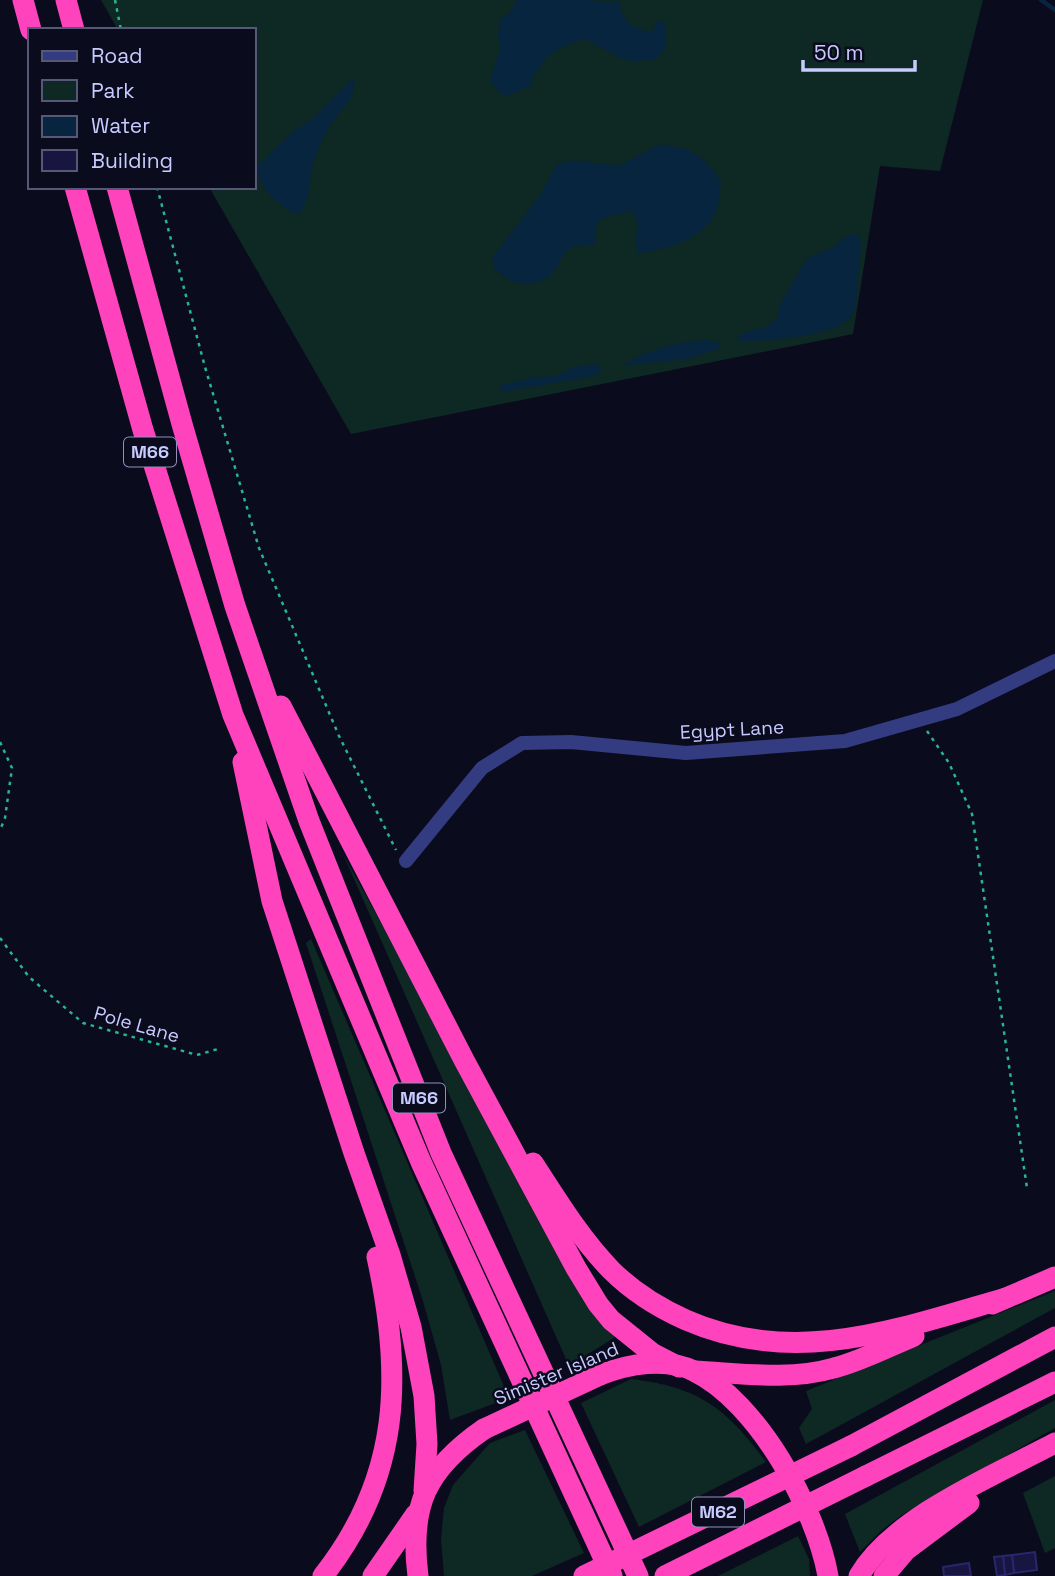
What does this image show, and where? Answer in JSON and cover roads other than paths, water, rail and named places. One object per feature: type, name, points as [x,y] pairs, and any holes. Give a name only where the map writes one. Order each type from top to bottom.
[{"type":"highway","points":[[23,0],[30,28]]},
{"type":"highway","points":[[66,0],[73,28]]},
{"type":"highway","name":"M66","points":[[76,189],[143,430],[233,715],[421,1162],[612,1576]]},
{"type":"highway","name":"M66","points":[[118,189],[235,606],[309,821],[441,1153],[638,1576]]},
{"type":"highway","points":[[235,606],[273,690],[464,1060],[598,1304],[629,1336],[652,1353],[686,1369],[725,1393],[768,1441],[814,1528],[828,1576]]},
{"type":"highway","name":"M66","points":[[233,715],[272,901],[354,1153]]},
{"type":"highway","points":[[464,1060],[580,1233],[612,1271],[672,1313],[701,1326],[732,1336],[765,1342],[797,1344],[844,1340],[889,1332],[1006,1298],[1055,1277]]},
{"type":"highway","points":[[354,1153],[390,1255],[411,1327],[424,1396],[427,1444],[416,1546],[418,1576]]},
{"type":"highway","points":[[323,1576],[349,1541],[371,1497],[387,1447],[393,1391],[392,1343],[387,1302],[354,1153]]},
{"type":"highway","name":"Simister Island","points":[[373,1576],[442,1465],[462,1444],[484,1429],[600,1375],[635,1365],[784,1374],[833,1369],[1006,1298]]},
{"type":"highway","name":"M62","points":[[584,1576],[851,1446],[1055,1337]]},
{"type":"highway","name":"M62","points":[[665,1576],[1055,1382]]},
{"type":"highway","points":[[859,1576],[880,1547],[900,1530],[927,1512],[1055,1444]]},
{"type":"highway","points":[[884,1576],[906,1550],[946,1518],[1055,1444]]},
{"type":"street","name":"Egypt Lane","points":[[406,861],[482,768],[522,743],[571,743],[687,753],[845,741],[957,709],[1055,661]]},
{"type":"water","points":[[517,0],[589,0],[612,3],[619,0],[622,14],[634,27],[653,31],[657,21],[666,23],[666,48],[655,60],[631,61],[585,39],[565,46],[545,59],[534,74],[531,86],[510,95],[501,94],[490,81],[500,49],[500,19],[510,12]]},
{"type":"water","points":[[353,78],[353,92],[317,151],[308,197],[298,215],[271,196],[262,184],[257,167],[295,130],[310,121]]},
{"type":"water","points":[[658,145],[678,147],[695,154],[721,182],[717,209],[712,219],[695,235],[672,246],[638,253],[637,226],[631,211],[597,222],[595,243],[569,249],[552,273],[542,281],[520,283],[506,278],[494,268],[493,257],[540,195],[558,163],[579,161],[619,166]]},
{"type":"water","points":[[852,234],[859,235],[861,246],[857,297],[852,315],[844,323],[832,329],[799,337],[738,341],[741,334],[768,326],[778,318],[779,307],[807,258],[834,247]]},
{"type":"water","points":[[708,340],[721,343],[718,349],[686,359],[622,366],[663,347]]},
{"type":"water","points":[[598,364],[601,372],[590,377],[501,392],[500,386],[530,378],[556,376],[574,367]]},
{"type":"waterway","points":[[1041,0],[1055,10]]}]
